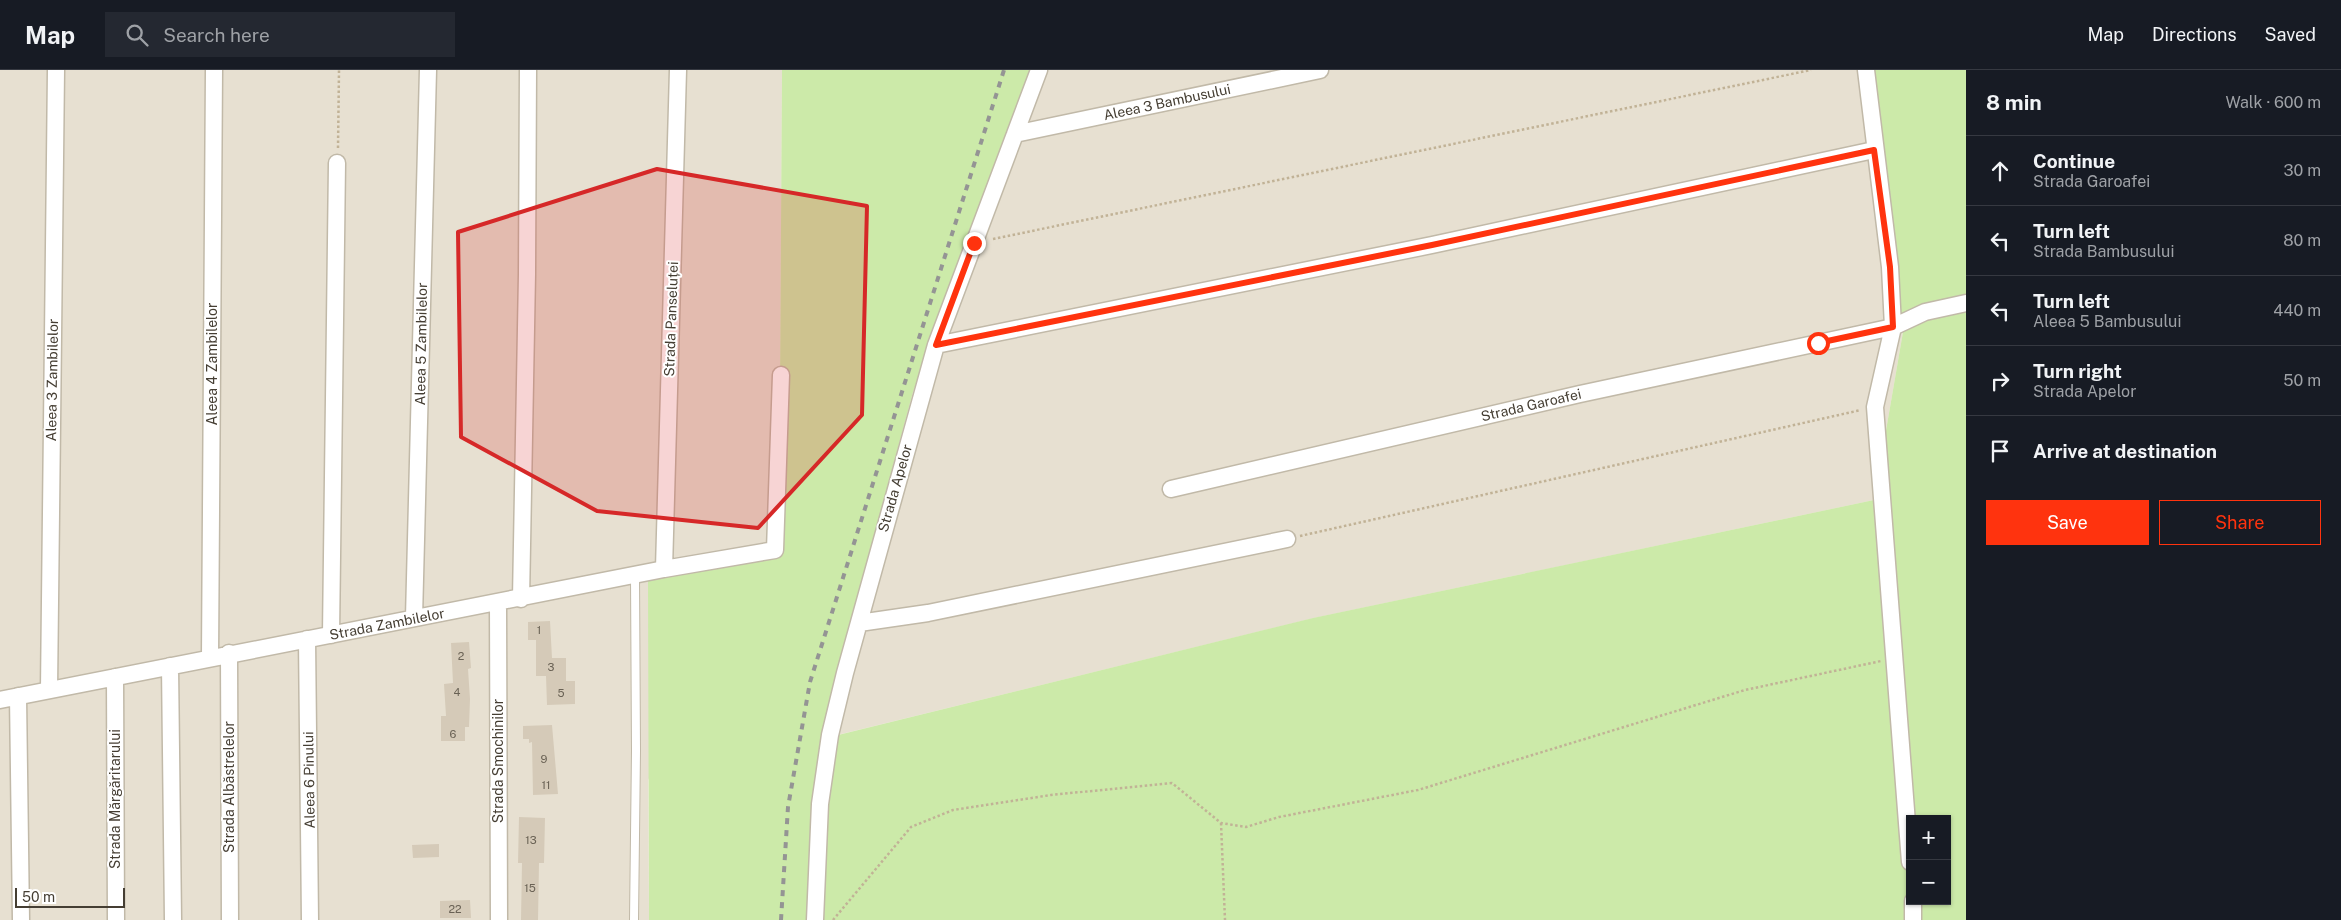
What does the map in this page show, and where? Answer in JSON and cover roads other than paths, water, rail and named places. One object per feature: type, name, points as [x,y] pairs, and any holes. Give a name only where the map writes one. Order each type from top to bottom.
[{"type":"street","name":"Aleea 3 Zambilelor","points":[[49,690],[56,70]]},
{"type":"street","name":"Aleea 4 Zambilelor","points":[[210,658],[214,70]]},
{"type":"street","name":"Aleea 5 Zambilelor","points":[[414,618],[428,70]]},
{"type":"street","points":[[521,599],[528,274],[528,70]]},
{"type":"street","name":"Strada Panseluței","points":[[664,569],[678,70]]},
{"type":"street","name":"Strada Apelor","points":[[815,920],[820,804],[829,745],[845,673],[936,345],[1039,70]]},
{"type":"street","name":"Aleea 3 Bambusului","points":[[1015,134],[1320,70]]},
{"type":"street","points":[[1866,70],[1874,150],[1890,267],[1893,327],[1875,406],[1910,860]]},
{"type":"street","points":[[936,345],[1432,245],[1874,150]]},
{"type":"street","points":[[331,635],[337,163]]},
{"type":"street","name":"Strada Garoafei","points":[[1171,489],[1580,394],[1893,327],[1925,312],[1966,303]]},
{"type":"street","name":"Strada Zambilelor","points":[[0,700],[229,653],[521,599],[664,569],[775,550],[781,375]]},
{"type":"street","points":[[859,623],[928,613],[1287,539]]},
{"type":"street","name":"Strada Smochinilor","points":[[498,602],[499,920]]},
{"type":"street","name":"Aleea 6 Pinului","points":[[307,640],[310,920]]},
{"type":"street","name":"Strada Albăstrelelor","points":[[229,653],[230,920]]},
{"type":"street","points":[[170,666],[173,920]]},
{"type":"street","name":"Strada Mărgăritarului","points":[[115,677],[116,920]]},
{"type":"street","points":[[18,696],[21,920]]},
{"type":"street","points":[[1913,905],[1913,920]]},
{"type":"lane","points":[[634,920],[636,751],[635,576]]},
{"type":"railway","points":[[781,920],[788,807],[810,682],[1004,70]]}]
